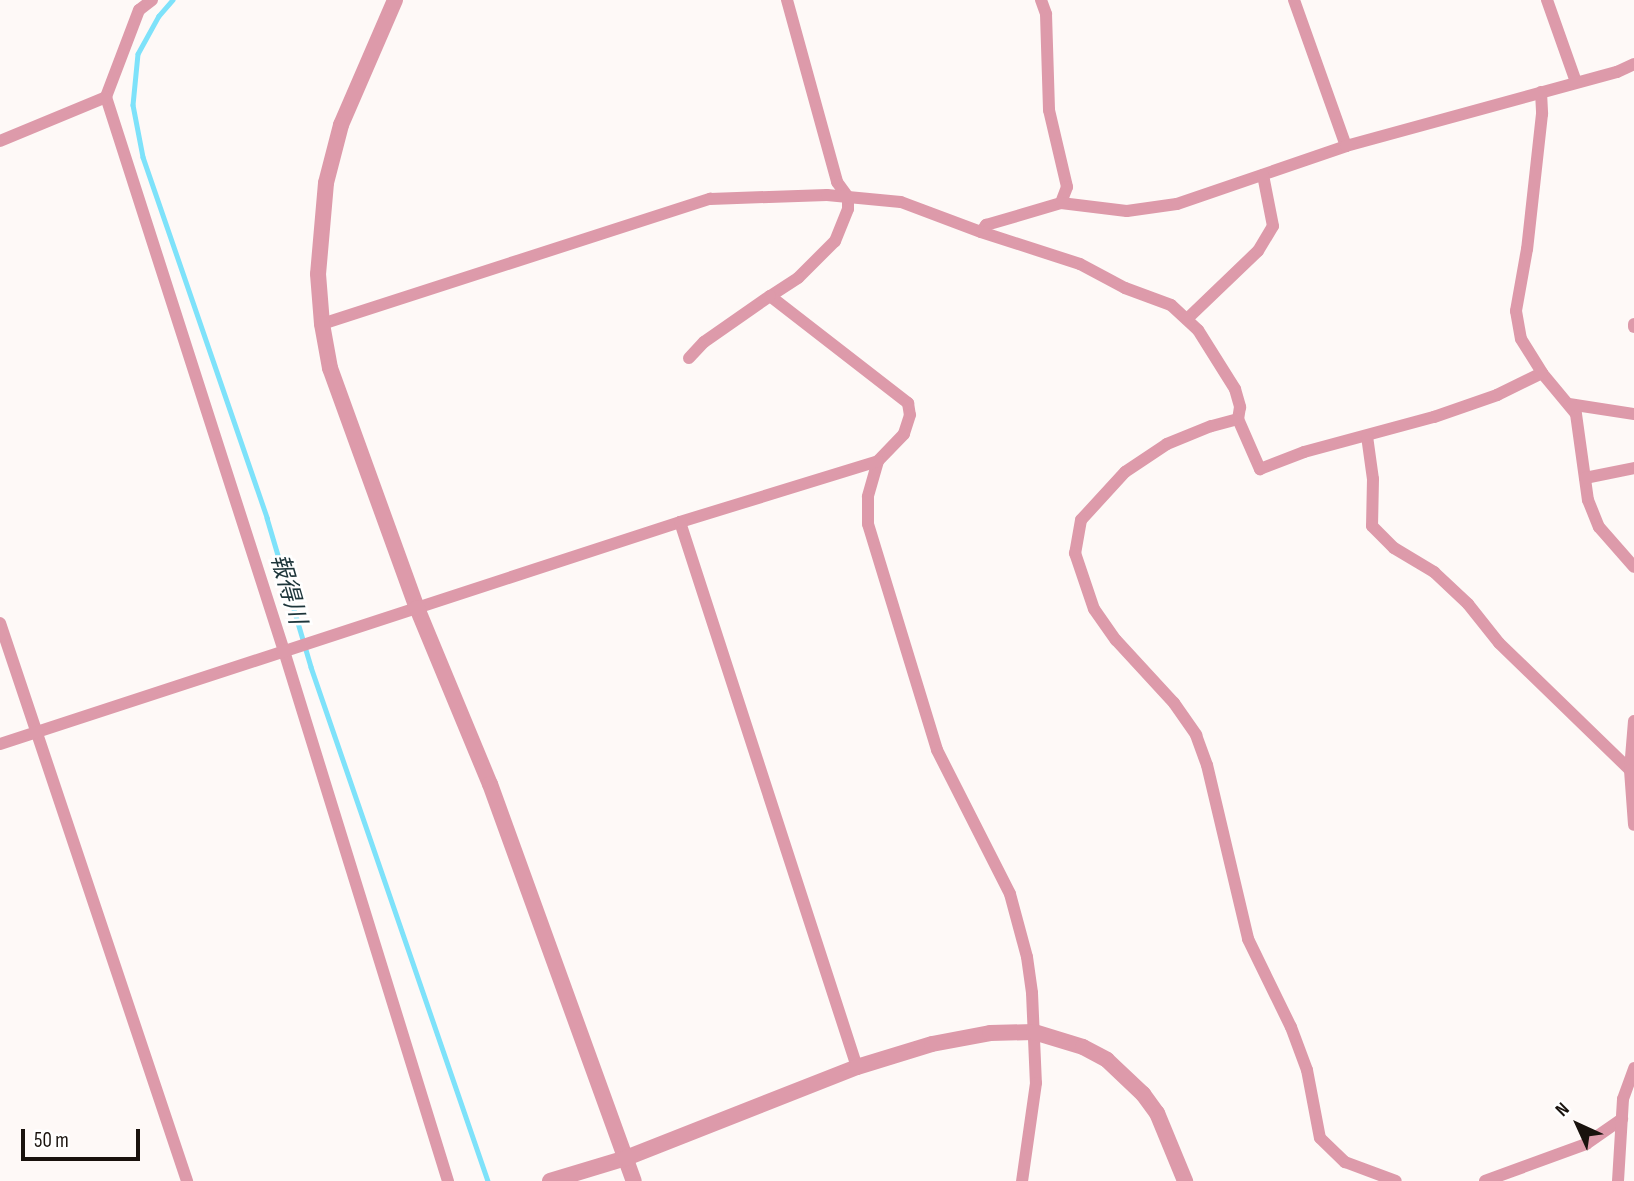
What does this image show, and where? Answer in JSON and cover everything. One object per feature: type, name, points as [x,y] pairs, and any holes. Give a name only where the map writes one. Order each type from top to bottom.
[{"type":"street","points":[[152,0],[139,10],[106,97],[289,649],[449,1181]]},
{"type":"street","points":[[395,0],[341,125],[326,183],[318,274],[321,324],[342,408],[418,608],[490,784],[634,1181]]},
{"type":"street","points":[[689,358],[704,342],[798,278],[835,241],[848,209],[848,197],[837,182],[787,0]]},
{"type":"street","points":[[1041,0],[1046,14],[1049,110],[1067,187],[1061,203]]},
{"type":"street","points":[[1294,0],[1346,146]]},
{"type":"street","points":[[1547,0],[1576,82]]},
{"type":"street","points":[[981,232],[986,225],[1061,203],[1127,211],[1177,204],[1346,146],[1634,64]]},
{"type":"street","points":[[1541,92],[1542,114],[1529,236],[1516,311],[1521,339],[1542,373],[1569,404],[1581,431],[1588,500],[1598,527],[1634,567]]},
{"type":"street","points":[[0,141],[106,97]]},
{"type":"street","points":[[1187,319],[1258,251],[1273,226],[1263,175]]},
{"type":"street","points":[[321,324],[710,199],[848,197],[901,202],[981,232],[1080,264],[1125,288],[1171,304],[1198,330],[1235,389],[1240,407],[1238,419],[1260,469],[1304,452],[1367,436],[1497,395],[1542,373]]},
{"type":"street","points":[[0,744],[680,522],[878,461],[904,434],[910,415],[908,403],[770,296]]},
{"type":"street","points":[[1569,404],[1634,414]]},
{"type":"street","points":[[1238,419],[1210,426],[1167,444],[1125,472],[1081,520],[1075,553],[1082,582],[1094,608],[1116,640],[1174,703],[1196,735],[1207,765],[1248,939],[1292,1027],[1307,1070],[1321,1138],[1345,1162],[1396,1181]]},
{"type":"street","points":[[1367,436],[1373,479],[1372,526],[1394,548],[1434,572],[1468,604],[1499,643],[1630,770]]},
{"type":"street","points":[[878,461],[869,497],[868,524],[937,750],[1010,894],[1027,957],[1034,1032],[1035,1110],[1022,1181]]},
{"type":"street","points":[[1585,478],[1634,468]]},
{"type":"street","points":[[680,522],[856,1067]]},
{"type":"street","points":[[0,623],[187,1181]]},
{"type":"street","points":[[1634,720],[1630,770],[1634,825]]},
{"type":"street","points":[[550,1181],[625,1158],[856,1067],[932,1044],[990,1033],[1034,1032],[1083,1047],[1107,1060],[1143,1094],[1157,1113],[1185,1181]]},
{"type":"street","points":[[1618,1181],[1623,1099],[1634,1068]]},
{"type":"street","points":[[1485,1181],[1586,1144],[1622,1119]]},
{"type":"waterway","name":"報得川","points":[[173,0],[159,16],[138,54],[133,105],[143,157],[267,518],[311,667],[488,1181]]}]
